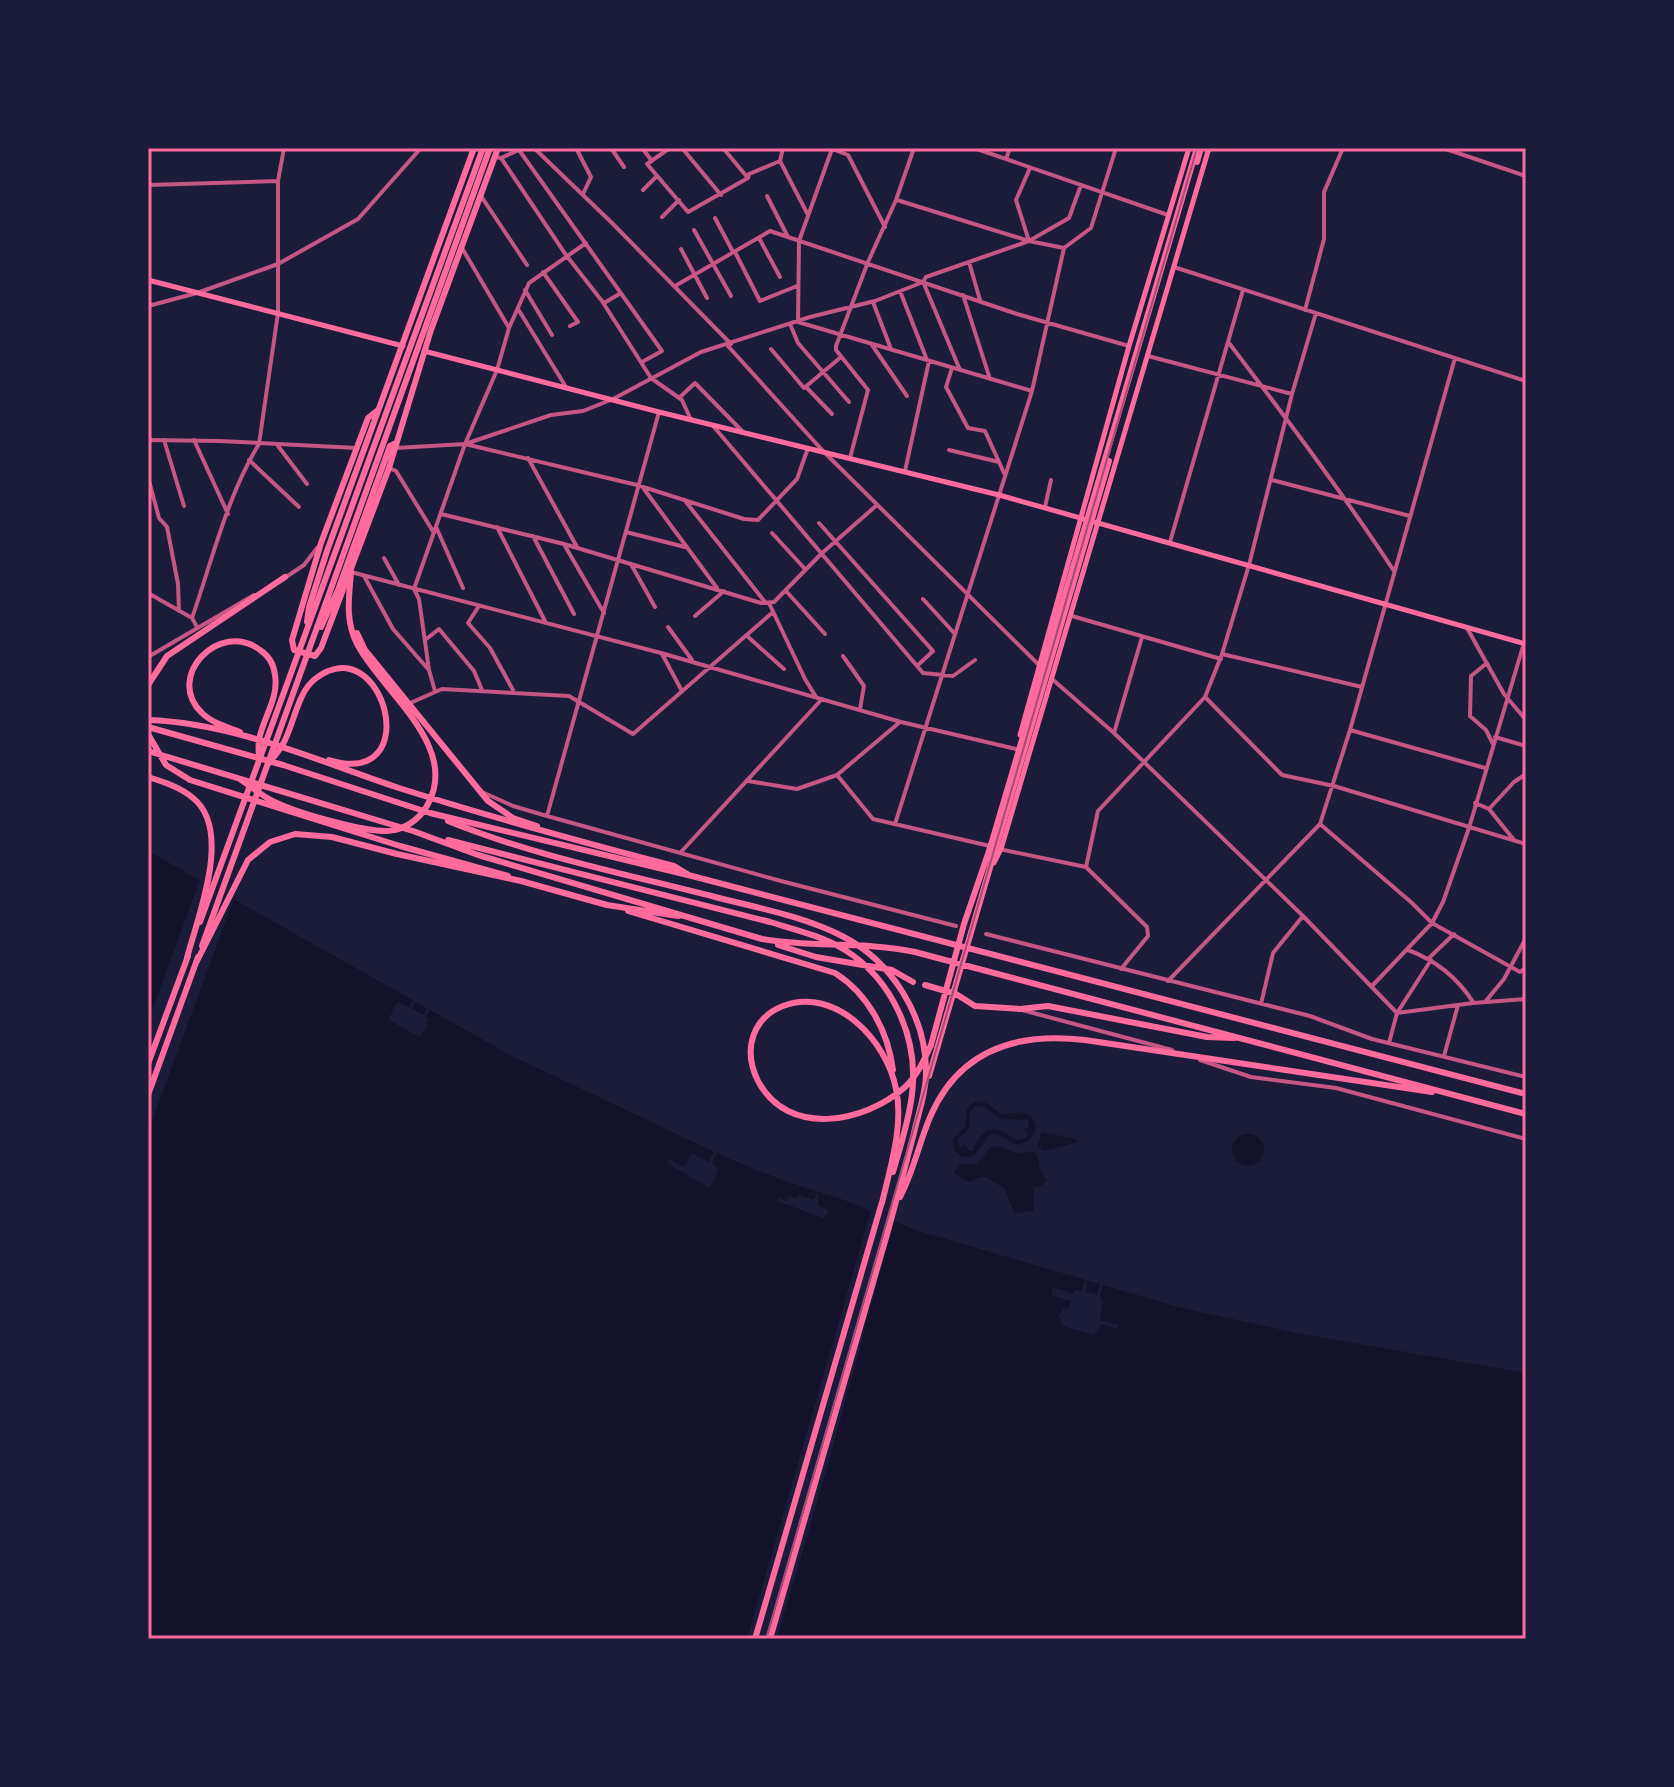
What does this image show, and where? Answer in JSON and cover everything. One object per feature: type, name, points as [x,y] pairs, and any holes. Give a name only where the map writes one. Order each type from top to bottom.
[{"type":"main road","points":[[306,629],[309,607],[474,148]]},
{"type":"main road","points":[[148,1064],[483,148]]},
{"type":"main road","points":[[148,1095],[490,148]]},
{"type":"main road","points":[[234,776],[277,803],[377,832],[404,827],[418,818],[434,790],[433,759],[423,734],[363,655],[353,633],[347,592],[390,446],[396,446],[431,330],[498,158],[498,148]]},
{"type":"main road","points":[[1189,148],[1129,346],[1016,749],[989,846],[987,872],[1001,849],[1209,148]]},
{"type":"main road","points":[[894,1081],[883,1054],[865,1030],[846,1014],[827,1006],[811,1002],[782,1006],[761,1022],[752,1039],[751,1060],[763,1090],[787,1111],[817,1120],[854,1114],[888,1099],[913,1078],[924,1059],[931,1045],[964,924],[995,833],[1199,148]]},
{"type":"main road","points":[[918,1114],[1199,148]]},
{"type":"main road","points":[[148,280],[1083,517],[1525,644]]},
{"type":"main road","points":[[351,572],[319,653],[311,656],[294,650],[292,640],[321,543],[368,418],[378,410]]},
{"type":"main road","points":[[316,633],[338,590],[386,467]]},
{"type":"main road","points":[[148,685],[167,656],[285,577]]},
{"type":"main road","points":[[349,612],[365,650],[488,801],[513,818],[571,837]]},
{"type":"main road","points":[[259,761],[259,739],[276,688],[273,667],[267,655],[250,644],[236,640],[223,642],[202,655],[190,676],[193,699],[201,712],[216,723],[246,736],[315,758],[489,817],[674,866],[692,876]]},
{"type":"main road","points":[[268,764],[282,746],[308,686],[329,671],[341,669],[355,672],[374,686],[385,708],[387,730],[380,748],[359,763],[315,758]]},
{"type":"main road","points":[[148,720],[171,721],[246,736]]},
{"type":"main road","points":[[148,727],[283,765],[430,813],[497,839],[772,912],[845,937],[873,957],[894,979],[915,1016],[927,1077],[894,1210],[770,1639]]},
{"type":"main road","points":[[148,734],[166,765],[190,780],[521,881]]},
{"type":"main road","points":[[148,751],[413,831],[815,936],[858,959],[883,984],[902,1019],[911,1055],[912,1096],[891,1178],[755,1639]]},
{"type":"main road","points":[[148,777],[194,798],[209,821],[213,845],[187,958]]},
{"type":"main road","points":[[430,813],[692,876],[1526,1094]]},
{"type":"main road","points":[[413,831],[478,855],[816,957],[892,970],[913,982]]},
{"type":"main road","points":[[197,961],[248,860],[270,842],[284,836],[320,834],[521,881],[821,967],[845,979],[863,996],[876,1018],[892,1063],[899,1106],[882,1203]]},
{"type":"main road","points":[[607,905],[693,919]]},
{"type":"main road","points":[[744,934],[800,945],[898,948],[1526,1114]]},
{"type":"main road","points":[[925,985],[956,994],[975,1006],[1020,1009],[1048,1006],[1207,1037],[1246,1039]]},
{"type":"main road","points":[[894,1210],[911,1175],[928,1121],[944,1090],[974,1060],[1009,1043],[1034,1038],[1066,1038],[1459,1096]]},
{"type":"street","points":[[192,618],[249,460],[259,444],[278,313],[278,181],[284,148]]},
{"type":"street","points":[[148,306],[197,293],[278,264],[358,219],[420,148]]},
{"type":"street","points":[[534,148],[675,286],[823,451],[1040,666]]},
{"type":"street","points":[[576,148],[591,177],[583,194]]},
{"type":"street","points":[[611,148],[624,167]]},
{"type":"street","points":[[642,148],[652,161]]},
{"type":"street","points":[[670,148],[647,164],[688,212],[721,195],[748,178],[749,174],[780,161]]},
{"type":"street","points":[[682,148],[721,195]]},
{"type":"street","points":[[723,148],[748,178]]},
{"type":"street","points":[[783,148],[780,161],[807,213]]},
{"type":"street","points":[[850,458],[868,390],[836,350],[914,148]]},
{"type":"street","points":[[974,148],[1168,215]]},
{"type":"street","points":[[1006,159],[1010,148]]},
{"type":"street","points":[[895,824],[1032,391],[1064,248],[1091,228],[1115,149],[1108,148]]},
{"type":"street","points":[[1305,310],[1324,239],[1324,192],[1343,148]]},
{"type":"street","points":[[1443,148],[1526,176]]},
{"type":"street","points":[[798,322],[799,241],[832,149],[848,155],[885,227]]},
{"type":"street","points":[[641,362],[662,351],[519,150],[498,158],[604,303],[651,378],[679,398],[691,420]]},
{"type":"street","points":[[1029,241],[1016,200],[1030,167]]},
{"type":"street","points":[[643,190],[657,176]]},
{"type":"street","points":[[148,185],[278,181]]},
{"type":"street","points":[[465,444],[551,415],[583,411],[613,399],[701,352],[873,302],[923,282],[926,277],[1029,241],[1069,218],[1081,185]]},
{"type":"street","points":[[481,196],[527,265]]},
{"type":"street","points":[[767,196],[788,237]]},
{"type":"street","points":[[662,217],[679,200]]},
{"type":"street","points":[[896,200],[1029,241],[1064,248]]},
{"type":"street","points":[[715,218],[760,301],[797,286]]},
{"type":"street","points":[[694,230],[731,296]]},
{"type":"street","points":[[675,286],[770,231],[1047,323],[1129,346]]},
{"type":"street","points":[[759,238],[780,277]]},
{"type":"street","points":[[435,691],[419,599],[414,589],[465,444],[497,370],[509,328],[525,290],[543,272],[586,243]]},
{"type":"street","points":[[462,247],[509,328]]},
{"type":"street","points":[[681,249],[707,298]]},
{"type":"street","points":[[969,262],[980,300]]},
{"type":"street","points":[[1174,267],[1526,381]]},
{"type":"street","points":[[543,272],[578,322],[570,326]]},
{"type":"street","points":[[923,282],[960,370]]},
{"type":"street","points":[[525,290],[552,335]]},
{"type":"street","points":[[1170,542],[1243,290]]},
{"type":"street","points":[[900,291],[928,360],[905,471]]},
{"type":"street","points":[[604,303],[621,293]]},
{"type":"street","points":[[963,295],[990,379]]},
{"type":"street","points":[[873,302],[891,349]]},
{"type":"street","points":[[518,309],[566,387]]},
{"type":"street","points":[[1086,867],[1098,811],[1205,697],[1249,565],[1316,313]]},
{"type":"street","points":[[798,322],[1032,391]]},
{"type":"street","points":[[790,324],[798,343],[849,402]]},
{"type":"street","points":[[870,343],[907,396]]},
{"type":"street","points":[[1229,343],[1347,500],[1394,571]]},
{"type":"street","points":[[771,349],[804,388],[832,414]]},
{"type":"street","points":[[1148,356],[1292,394]]},
{"type":"street","points":[[805,386],[841,357]]},
{"type":"street","points":[[1168,981],[1320,824],[1334,786],[1455,358]]},
{"type":"street","points":[[952,368],[946,387],[968,428],[985,431],[1005,475]]},
{"type":"street","points":[[679,398],[695,383],[743,432]]},
{"type":"street","points":[[547,816],[659,412]]},
{"type":"street","points":[[713,425],[923,673],[953,676],[975,660]]},
{"type":"street","points":[[148,440],[357,448]]},
{"type":"street","points":[[164,440],[184,506]]},
{"type":"street","points":[[194,440],[228,515]]},
{"type":"street","points":[[396,446],[465,444],[640,486],[744,519],[758,520],[797,479],[808,448]]},
{"type":"street","points":[[278,446],[307,484]]},
{"type":"street","points":[[949,450],[999,462]]},
{"type":"street","points":[[528,458],[577,548]]},
{"type":"street","points":[[249,460],[299,507]]},
{"type":"street","points":[[386,467],[396,471],[435,530],[463,588]]},
{"type":"street","points":[[148,477],[159,518],[167,527],[178,584],[179,611]]},
{"type":"street","points":[[1045,507],[1051,480]]},
{"type":"street","points":[[1272,480],[1410,516]]},
{"type":"street","points":[[640,486],[721,590]]},
{"type":"street","points":[[685,500],[713,540],[770,603],[805,679],[820,698]]},
{"type":"street","points":[[770,603],[877,505]]},
{"type":"street","points":[[441,514],[564,544],[632,566],[770,603]]},
{"type":"street","points":[[819,523],[933,651],[917,666]]},
{"type":"street","points":[[497,527],[546,622]]},
{"type":"street","points":[[626,532],[687,548]]},
{"type":"street","points":[[772,533],[805,569]]},
{"type":"street","points":[[533,536],[574,614]]},
{"type":"street","points":[[148,657],[285,577],[312,558],[321,543]]},
{"type":"street","points":[[564,544],[604,613]]},
{"type":"street","points":[[384,558],[399,585]]},
{"type":"street","points":[[632,566],[655,607]]},
{"type":"street","points":[[351,572],[661,653],[901,722],[1016,749]]},
{"type":"street","points":[[364,576],[393,629],[429,670]]},
{"type":"street","points":[[695,616],[721,590]]},
{"type":"street","points":[[786,591],[825,634]]},
{"type":"street","points":[[148,593],[192,618],[197,627]]},
{"type":"street","points":[[923,599],[955,634]]},
{"type":"street","points":[[479,606],[468,623],[490,648],[514,692]]},
{"type":"street","points":[[408,704],[435,691],[482,690],[569,696],[633,734],[773,612]]},
{"type":"street","points":[[1072,616],[1142,637],[1362,687]]},
{"type":"street","points":[[668,627],[693,662]]},
{"type":"street","points":[[1467,627],[1507,697],[1526,720]]},
{"type":"street","points":[[425,640],[439,629],[474,671],[482,690]]},
{"type":"street","points":[[747,636],[784,669]]},
{"type":"street","points":[[1114,733],[1142,637]]},
{"type":"street","points":[[1371,987],[1432,923],[1443,902],[1525,644]]},
{"type":"street","points":[[661,653],[682,691]]},
{"type":"street","points":[[843,656],[864,686],[860,709]]},
{"type":"street","points":[[1487,663],[1471,676],[1470,716],[1486,730],[1493,744]]},
{"type":"street","points":[[1052,679],[1114,733],[1265,879],[1397,1013]]},
{"type":"street","points":[[1205,697],[1282,775],[1334,786],[1526,844]]},
{"type":"street","points":[[681,852],[820,698]]},
{"type":"street","points":[[748,781],[797,789],[837,775],[901,722]]},
{"type":"street","points":[[1350,730],[1485,768]]},
{"type":"street","points":[[1495,737],[1526,746]]},
{"type":"street","points":[[1489,809],[1514,782],[1526,774]]},
{"type":"street","points":[[837,775],[873,819],[1086,867],[1147,927],[1148,936],[1121,969]]},
{"type":"street","points":[[482,792],[502,802],[547,816],[956,926]]},
{"type":"street","points":[[1475,803],[1489,809],[1515,842]]},
{"type":"street","points":[[1320,824],[1432,923],[1520,972],[1526,968]]},
{"type":"street","points":[[1261,1004],[1273,953],[1303,916]]},
{"type":"street","points":[[986,933],[1310,1016],[1389,1043],[1526,1077]]},
{"type":"street","points":[[1389,1043],[1397,1013],[1430,959],[1454,934]]},
{"type":"street","points":[[1485,1002],[1526,938]]},
{"type":"street","points":[[1408,950],[1430,959],[1462,985],[1473,1003]]},
{"type":"street","points":[[1397,1013],[1526,999]]},
{"type":"street","points":[[1444,1056],[1458,1005]]},
{"type":"street","points":[[1020,1009],[1159,1046],[1251,1077],[1336,1088],[1526,1139]]},
{"type":"shaded area","points":[[148,851],[510,1055],[725,1157],[782,1180],[844,1200],[915,1230],[1178,1307],[1296,1333],[1526,1373],[1526,1639],[148,1639]]},
{"type":"shaded area","points":[[975,1101],[986,1103],[1001,1114],[1029,1115],[1035,1124],[1034,1134],[1017,1145],[991,1134],[974,1155],[962,1156],[954,1149],[953,1139],[965,1128],[967,1109]],"holes":[[[975,1106],[984,1107],[1001,1119],[1028,1120],[1029,1128],[1024,1128],[1028,1135],[1026,1138],[1016,1140],[1002,1132],[990,1130],[981,1136],[973,1151],[969,1151],[966,1144],[960,1147],[957,1140],[969,1129],[970,1112]]]},
{"type":"shaded area","points":[[1042,1132],[1078,1142],[1044,1151],[1037,1146]]},
{"type":"shaded area","points":[[1248,1134],[1259,1139],[1264,1150],[1259,1161],[1248,1166],[1237,1161],[1232,1150],[1237,1139]]},
{"type":"shaded area","points":[[998,1146],[1016,1153],[1033,1152],[1038,1156],[1040,1170],[1047,1180],[1041,1186],[1033,1187],[1034,1210],[1015,1214],[1004,1187],[985,1177],[969,1182],[954,1173],[959,1164],[977,1164],[991,1147]]},
{"type":"pier","points":[[201,877],[235,896],[148,1132],[148,1021]]},
{"type":"pier","points":[[414,999],[412,1009],[423,1015],[428,1007],[431,1008],[426,1017],[429,1025],[419,1037],[389,1020],[394,1006],[399,1002],[409,1008]]},
{"type":"pier","points":[[716,1149],[719,1150],[712,1163],[719,1170],[709,1188],[667,1163],[669,1159],[684,1167],[692,1153],[708,1162]]},
{"type":"pier","points":[[818,1192],[818,1206],[829,1210],[823,1218],[777,1201],[778,1198],[787,1201],[789,1196],[795,1198],[800,1195],[814,1200]]},
{"type":"pier","points":[[872,1207],[895,1217],[832,1451],[777,1639],[747,1639]]},
{"type":"pier","points":[[1085,1280],[1086,1292],[1097,1295],[1100,1284],[1103,1285],[1100,1320],[1118,1325],[1117,1329],[1101,1324],[1094,1335],[1063,1326],[1059,1315],[1052,1312],[1060,1314],[1063,1309],[1069,1308],[1071,1301],[1051,1295],[1053,1287],[1073,1294],[1074,1290],[1082,1291]]},
{"type":"railway","points":[[766,1639],[1197,148]]}]
